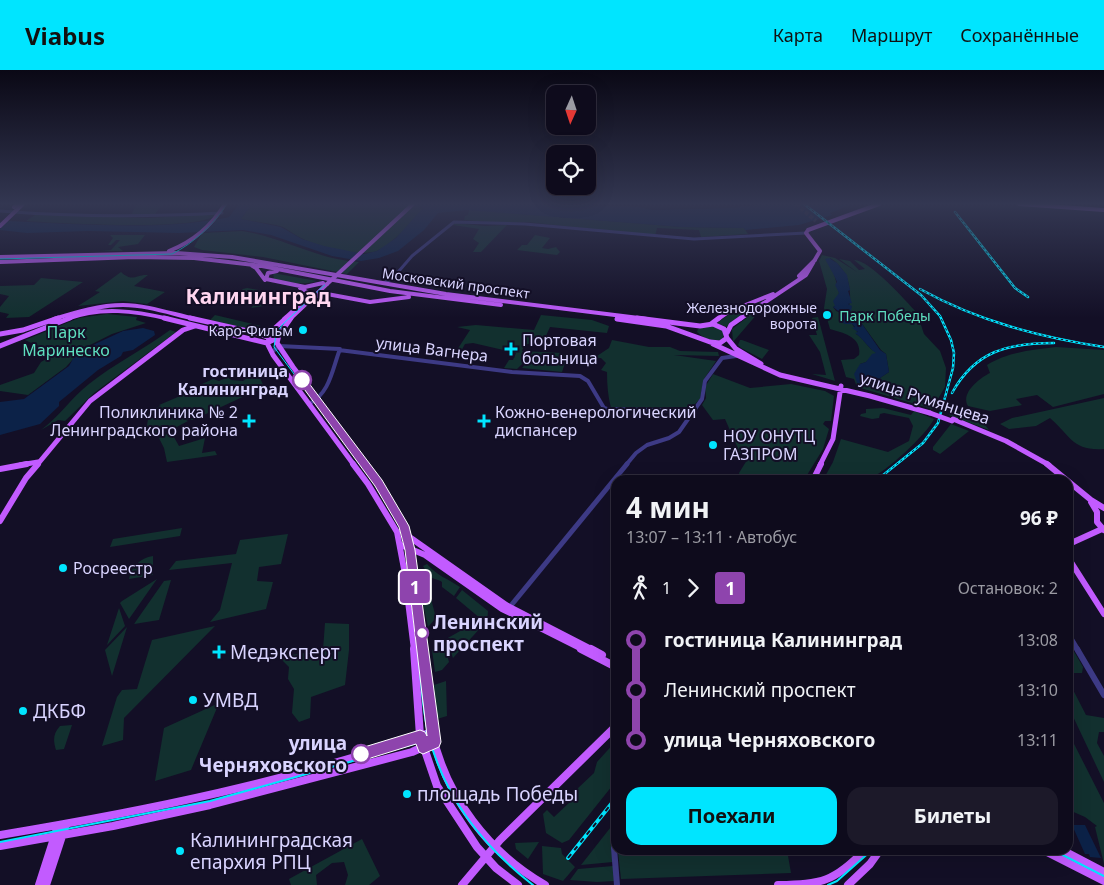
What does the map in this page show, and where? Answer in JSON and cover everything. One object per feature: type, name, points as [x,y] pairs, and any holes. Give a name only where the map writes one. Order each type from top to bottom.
[{"type":"main road","points":[[155,253],[180,247],[187,242]]},
{"type":"main road","points":[[194,258],[198,254],[191,248],[195,242]]},
{"type":"main road","points":[[274,342],[288,321],[369,242]]},
{"type":"main road","points":[[257,333],[266,332],[282,321],[371,242]]},
{"type":"main road","points":[[704,340],[720,342],[727,336],[732,325],[806,275],[820,249],[814,242]]},
{"type":"main road","name":"Московский проспект","points":[[0,257],[155,253],[198,254],[274,263],[376,284],[504,304],[653,324],[682,331],[704,340]]},
{"type":"main road","points":[[28,261],[33,256]]},
{"type":"main road","name":"Московский проспект","points":[[0,262],[135,257],[194,258],[246,263],[423,296],[700,326],[711,324]]},
{"type":"main road","points":[[711,324],[728,312],[772,295],[802,274],[810,263],[815,260]]},
{"type":"main road","points":[[246,263],[256,268],[266,281],[306,290],[308,295],[304,300]]},
{"type":"main road","points":[[268,267],[274,263]]},
{"type":"main road","points":[[293,272],[273,271],[265,277],[270,281],[305,287],[325,284]]},
{"type":"main road","points":[[325,284],[328,292],[367,300],[377,299],[382,295],[378,291],[356,285]]},
{"type":"main road","points":[[313,297],[327,294],[370,302],[400,297],[423,296]]},
{"type":"main road","points":[[3,333],[23,330],[98,306],[131,305],[257,333],[274,342],[379,483],[408,536],[422,633],[432,732],[451,786],[494,848],[514,865],[545,885]]},
{"type":"main road","points":[[0,346],[70,318],[89,313],[129,311],[274,342]]},
{"type":"main road","points":[[156,316],[162,312]]},
{"type":"main road","points":[[282,321],[272,352],[370,487],[394,526],[400,546],[416,676],[420,736],[437,786],[446,802],[486,858],[518,885]]},
{"type":"main road","points":[[182,322],[183,330]]},
{"type":"main road","points":[[711,324],[722,327],[727,336]]},
{"type":"main road","points":[[0,521],[38,462],[95,396],[183,330],[197,326]]},
{"type":"main road","points":[[696,336],[695,332],[700,326]]},
{"type":"main road","points":[[223,332],[229,327]]},
{"type":"main road","points":[[3,333],[13,334],[14,336],[8,343]]},
{"type":"main road","name":"улица Румянцева","points":[[727,336],[732,346],[742,354],[773,370],[931,412],[1000,438],[1026,451],[1063,475]]},
{"type":"main road","name":"улица Румянцева","points":[[704,340],[780,375],[841,388]]},
{"type":"main road","points":[[815,475],[833,439],[841,388]]},
{"type":"main road","name":"улица Румянцева","points":[[953,420],[1024,452],[1058,475]]},
{"type":"main road","points":[[0,469],[38,462]]},
{"type":"main road","name":"улица Румянцева","points":[[1073,484],[1104,508]]},
{"type":"main road","points":[[1073,487],[1091,503],[1097,512]]},
{"type":"main road","points":[[1073,542],[1103,530],[1095,517],[1097,512],[1104,508]]},
{"type":"main road","points":[[408,536],[508,609],[611,660]]},
{"type":"main road","points":[[400,546],[424,548]]},
{"type":"main road","points":[[410,547],[508,609],[611,664]]},
{"type":"main road","points":[[412,563],[418,556],[430,559]]},
{"type":"main road","points":[[1073,565],[1104,614]]},
{"type":"main road","points":[[462,885],[494,848],[611,731]]},
{"type":"main road","points":[[0,835],[62,825],[211,795],[390,746],[432,732]]},
{"type":"main road","points":[[0,846],[210,805],[412,752],[434,742]]},
{"type":"main road","points":[[46,885],[62,825]]},
{"type":"main road","points":[[39,885],[59,836]]},
{"type":"main road","points":[[778,885],[830,883],[860,855]]},
{"type":"main road","points":[[848,885],[870,864],[876,855]]},
{"type":"main road","points":[[1053,855],[1104,882]]},
{"type":"main road","points":[[1072,855],[1104,872]]},
{"type":"street","points":[[376,284],[392,279],[412,256],[429,242]]},
{"type":"street","points":[[392,279],[394,286]]},
{"type":"street","points":[[272,352],[275,348],[274,342]]},
{"type":"street","name":"улица Вагнера","points":[[274,342],[328,347],[512,372],[582,376],[588,381],[604,408],[607,409],[693,411]]},
{"type":"street","points":[[309,404],[317,401],[325,393],[339,350]]},
{"type":"street","points":[[616,475],[641,448],[679,432],[702,399],[705,381],[722,358],[736,356]]},
{"type":"street","points":[[311,393],[325,393]]},
{"type":"street","points":[[508,609],[611,481]]},
{"type":"street","points":[[1073,643],[1104,695]]},
{"type":"street","points":[[615,855],[617,885]]},
{"type":"green space","points":[[118,242],[140,242],[138,244],[118,247],[123,251],[101,251],[111,250]]},
{"type":"green space","points":[[197,242],[283,242],[329,257],[359,262],[347,274],[263,257],[202,250],[194,247]]},
{"type":"green space","points":[[311,242],[391,242],[379,250],[361,253]]},
{"type":"green space","points":[[478,242],[491,242],[481,252],[473,252],[479,243]]},
{"type":"green space","points":[[529,242],[547,242],[542,248],[556,247],[560,252],[557,255],[517,250],[522,245],[527,245]]},
{"type":"green space","name":"Парк Победы","points":[[822,255],[835,258],[857,272],[839,259],[850,261],[859,270],[865,269],[854,260],[869,266],[918,314],[910,313],[910,318],[919,319],[924,334],[940,351],[946,368],[945,387],[932,409],[857,387],[854,379],[846,377],[841,360],[854,359],[859,355],[858,344],[851,337],[830,329],[824,308],[827,289],[819,261]],"holes":[[[830,258],[843,270],[848,281],[850,293],[849,319],[860,321],[886,354],[889,372],[880,378],[862,381],[860,364],[866,362],[877,353],[856,334],[858,333],[852,324],[841,322],[843,318],[841,313],[833,307],[839,293]]]},
{"type":"green space","points":[[121,272],[132,278],[148,275],[134,286],[165,292],[147,304],[123,301],[78,306],[100,292],[95,291]]},
{"type":"green space","points":[[273,273],[317,281],[306,283],[290,282],[274,279]]},
{"type":"green space","points":[[41,278],[83,282],[29,317],[6,318],[9,314],[0,312],[0,307],[9,296],[0,294],[0,286],[34,285]]},
{"type":"green space","points":[[247,288],[259,290],[264,306],[251,308],[258,300],[236,295]]},
{"type":"green space","points":[[768,299],[726,327],[717,323],[731,313]]},
{"type":"green space","points":[[753,313],[758,313],[733,342],[732,329]]},
{"type":"green space","name":"Парк Маринеско","points":[[107,314],[137,317],[136,320],[146,323],[112,334],[82,349],[66,367],[28,395],[0,391],[0,385],[34,373],[41,362],[53,353],[25,340],[79,318]]},
{"type":"green space","points":[[215,315],[261,326],[259,331],[210,320]]},
{"type":"green space","points":[[541,315],[592,320],[609,326],[607,333],[550,327],[545,338],[539,338],[537,342],[524,345],[522,351],[562,353],[566,356],[564,358],[533,356],[566,360],[562,372],[522,368],[532,356],[517,369],[504,368],[509,360],[513,360],[516,353],[473,343],[465,344],[460,353],[455,353],[470,330],[457,327],[476,325],[534,330]]},
{"type":"green space","points":[[818,317],[835,381],[812,374],[826,375],[820,352],[809,335],[817,335],[812,318]]},
{"type":"green space","points":[[711,325],[723,330],[723,339],[717,341],[710,340],[697,332],[698,329]]},
{"type":"green space","points":[[170,330],[176,332],[94,393],[65,421],[58,420],[41,430],[89,384]]},
{"type":"green space","points":[[612,340],[649,347],[670,347],[680,351],[718,352],[719,356],[674,355],[716,361],[704,379],[700,399],[692,407],[611,408],[607,372],[601,370],[606,363],[601,358],[594,358],[609,348]]},
{"type":"green space","points":[[740,340],[769,350],[762,359],[741,348],[738,345]]},
{"type":"green space","points":[[1056,347],[1104,350],[1104,394],[1053,407],[1037,395],[1016,399],[1022,405],[990,411],[968,406],[967,396],[972,386],[990,373],[987,365],[1011,354]]},
{"type":"green space","points":[[257,371],[264,387],[193,420],[186,420],[188,421],[171,430],[164,430],[167,431],[145,438],[149,413],[145,411],[161,406],[159,405],[204,386],[202,384],[213,379],[219,381],[228,377],[231,380],[243,381]]},
{"type":"green space","points":[[713,374],[750,388],[791,384],[825,391],[834,396],[831,421],[825,421],[823,424],[829,429],[823,449],[807,475],[740,475],[747,460],[740,453],[725,419],[713,420],[702,405],[706,398],[705,387]]},
{"type":"green space","points":[[1104,398],[1104,449],[1085,448],[1078,445],[1050,418],[1036,426],[1009,429],[1000,424],[1012,418]]},
{"type":"green space","points":[[883,408],[911,415],[914,411],[934,419],[914,443],[895,461],[876,475],[826,475],[833,462],[841,439],[888,452],[909,441],[913,426],[909,418],[884,413],[880,414],[879,418],[872,419],[860,416],[866,413],[866,409]]},
{"type":"green space","points":[[951,409],[977,417],[989,430],[949,415]]},
{"type":"green space","points":[[951,424],[969,431],[940,454],[933,450],[933,447]]},
{"type":"green space","points":[[171,432],[179,446],[205,438],[202,453],[215,451],[217,455],[167,462],[164,448],[159,438]]},
{"type":"green space","points":[[182,528],[180,536],[110,547],[113,539]]},
{"type":"green space","points":[[288,534],[281,564],[259,567],[257,581],[273,582],[266,609],[210,622],[220,610],[232,563],[169,570],[176,561],[236,554],[240,540]]},
{"type":"green space","points":[[153,556],[153,575],[129,579],[137,564]]},
{"type":"green space","points":[[427,564],[438,574],[460,587],[454,596],[442,587],[442,582],[429,576],[423,566]]},
{"type":"green space","points":[[157,579],[129,619],[120,603]]},
{"type":"green space","points":[[171,580],[159,620],[134,624],[164,581]]},
{"type":"green space","points":[[423,588],[425,593],[430,595],[436,618],[428,627],[420,590]]},
{"type":"green space","points":[[462,590],[488,611],[487,624],[456,598]]},
{"type":"green space","points":[[119,608],[125,626],[107,645]]},
{"type":"green space","points":[[478,621],[483,625],[453,658],[446,639]]},
{"type":"green space","points":[[325,623],[349,624],[349,650],[345,685],[311,697],[310,718],[299,722],[292,713],[294,689],[288,679],[289,667],[279,657],[323,650]]},
{"type":"green space","points":[[215,626],[124,718],[123,740],[102,746],[117,697],[122,690],[137,689],[152,640]]},
{"type":"green space","points":[[127,627],[112,676],[105,650]]},
{"type":"green space","points":[[443,640],[449,662],[442,670],[435,672],[432,650]]},
{"type":"green space","points":[[1073,650],[1083,667],[1082,673],[1073,673]]},
{"type":"green space","points":[[446,681],[447,716],[437,719],[434,685]]},
{"type":"green space","points":[[1073,690],[1086,715],[1104,718],[1104,732],[1099,732],[1097,743],[1104,756],[1104,782],[1073,716]]},
{"type":"green space","points":[[219,703],[191,770],[155,781],[164,728]]},
{"type":"green space","points":[[72,725],[64,749],[56,750],[54,737],[56,732],[60,726]]},
{"type":"green space","points":[[1073,742],[1104,803],[1104,864],[1095,827],[1097,826],[1085,817],[1073,812]]},
{"type":"green space","points":[[611,747],[611,787],[569,840],[562,843],[546,833],[543,814],[547,810],[554,817],[570,802],[576,790],[594,773],[597,762]]},
{"type":"green space","points":[[611,827],[611,855],[613,855],[613,862],[581,865]]},
{"type":"green space","points":[[362,839],[380,876],[369,885],[345,885],[348,875],[344,862],[332,863],[316,875],[317,885],[291,885],[289,879]]},
{"type":"green space","points":[[539,842],[528,859],[516,849],[515,843]]},
{"type":"green space","points":[[542,846],[561,848],[562,854],[575,867],[563,881],[543,874]]},
{"type":"green space","points":[[618,855],[788,855],[791,873],[621,879]]},
{"type":"green space","points":[[613,866],[614,881],[570,880],[578,869]]},
{"type":"water","points":[[291,242],[312,242],[364,254],[377,251],[390,242],[409,242],[398,251],[379,258],[361,261],[332,256]]},
{"type":"water","points":[[829,258],[837,263],[847,275],[850,290],[848,291],[852,303],[848,304],[852,306],[851,311],[847,313],[848,319],[860,321],[880,350],[886,354],[889,372],[880,378],[883,381],[881,383],[863,381],[863,383],[857,383],[854,374],[860,364],[866,362],[872,354],[876,353],[855,333],[858,332],[852,328],[855,327],[852,324],[841,322],[843,318],[841,313],[833,307],[835,306],[833,301],[839,293],[835,285],[836,279],[825,259]]},
{"type":"water","points":[[143,328],[154,331],[155,335],[133,350],[123,352],[121,356],[98,370],[59,402],[59,406],[40,424],[0,435],[0,402],[24,399],[69,366],[74,357],[95,344],[123,331]]},
{"type":"water","points":[[1073,825],[1085,825],[1101,858],[1090,857],[1089,854],[1085,854]]},
{"type":"tram line","points":[[0,259],[172,254],[190,242]]},
{"type":"tram line","points":[[370,242],[282,325],[276,335],[274,347],[375,483],[401,528],[406,544],[418,650]]},
{"type":"tram line","points":[[418,649],[423,705],[429,737],[445,781],[456,801],[483,838],[533,885]]},
{"type":"tram line","points":[[0,842],[210,801],[417,743],[425,739],[427,730]]},
{"type":"tram line","points":[[828,885],[837,881],[866,855]]},
{"type":"tram line","points":[[1063,855],[1104,876]]},
{"type":"railway","points":[[853,242],[921,295],[940,316],[951,340],[954,353],[953,368],[938,423],[923,443],[883,475]]},
{"type":"railway","points":[[979,242],[1015,288],[1028,297]]},
{"type":"railway","points":[[920,289],[964,310],[1009,326],[1033,333],[1104,347]]},
{"type":"railway","points":[[952,393],[971,367],[994,352],[1022,345],[1054,343]]},
{"type":"railway","points":[[568,858],[611,804]]},
{"type":"bus line","name":"1","points":[[302,380],[379,483],[408,536],[422,633],[434,742],[423,747],[420,736],[361,754]]},
{"type":"place","name":"Железнодорожные ворота","points":[[827,315]]},
{"type":"place","name":"Каро-Фильм","points":[[303,330]]},
{"type":"place","name":"Портовая больница","points":[[511,349]]},
{"type":"place","name":"гостиница Калининград","points":[[302,380]]},
{"type":"place","name":"Поликлиника № 2 Ленинградского района","points":[[249,421]]},
{"type":"place","name":"Кожно-венерологический диспансер","points":[[484,421]]},
{"type":"place","name":"НОУ ОНУТЦ ГАЗПРОМ","points":[[713,445]]},
{"type":"place","name":"Росрeeстр","points":[[63,568]]},
{"type":"place","name":"Ленинский проспект","points":[[422,633]]},
{"type":"place","name":"Медэксперт","points":[[219,652]]},
{"type":"place","name":"УМВД","points":[[193,700]]},
{"type":"place","name":"ДКБФ","points":[[23,711]]},
{"type":"place","name":"улица Черняховского","points":[[361,754]]},
{"type":"place","name":"площадь Победы","points":[[407,794]]},
{"type":"place","name":"Калининградская епархия РПЦ","points":[[180,851]]},
{"type":"district","name":"Калининград","points":[[258,296]]}]
